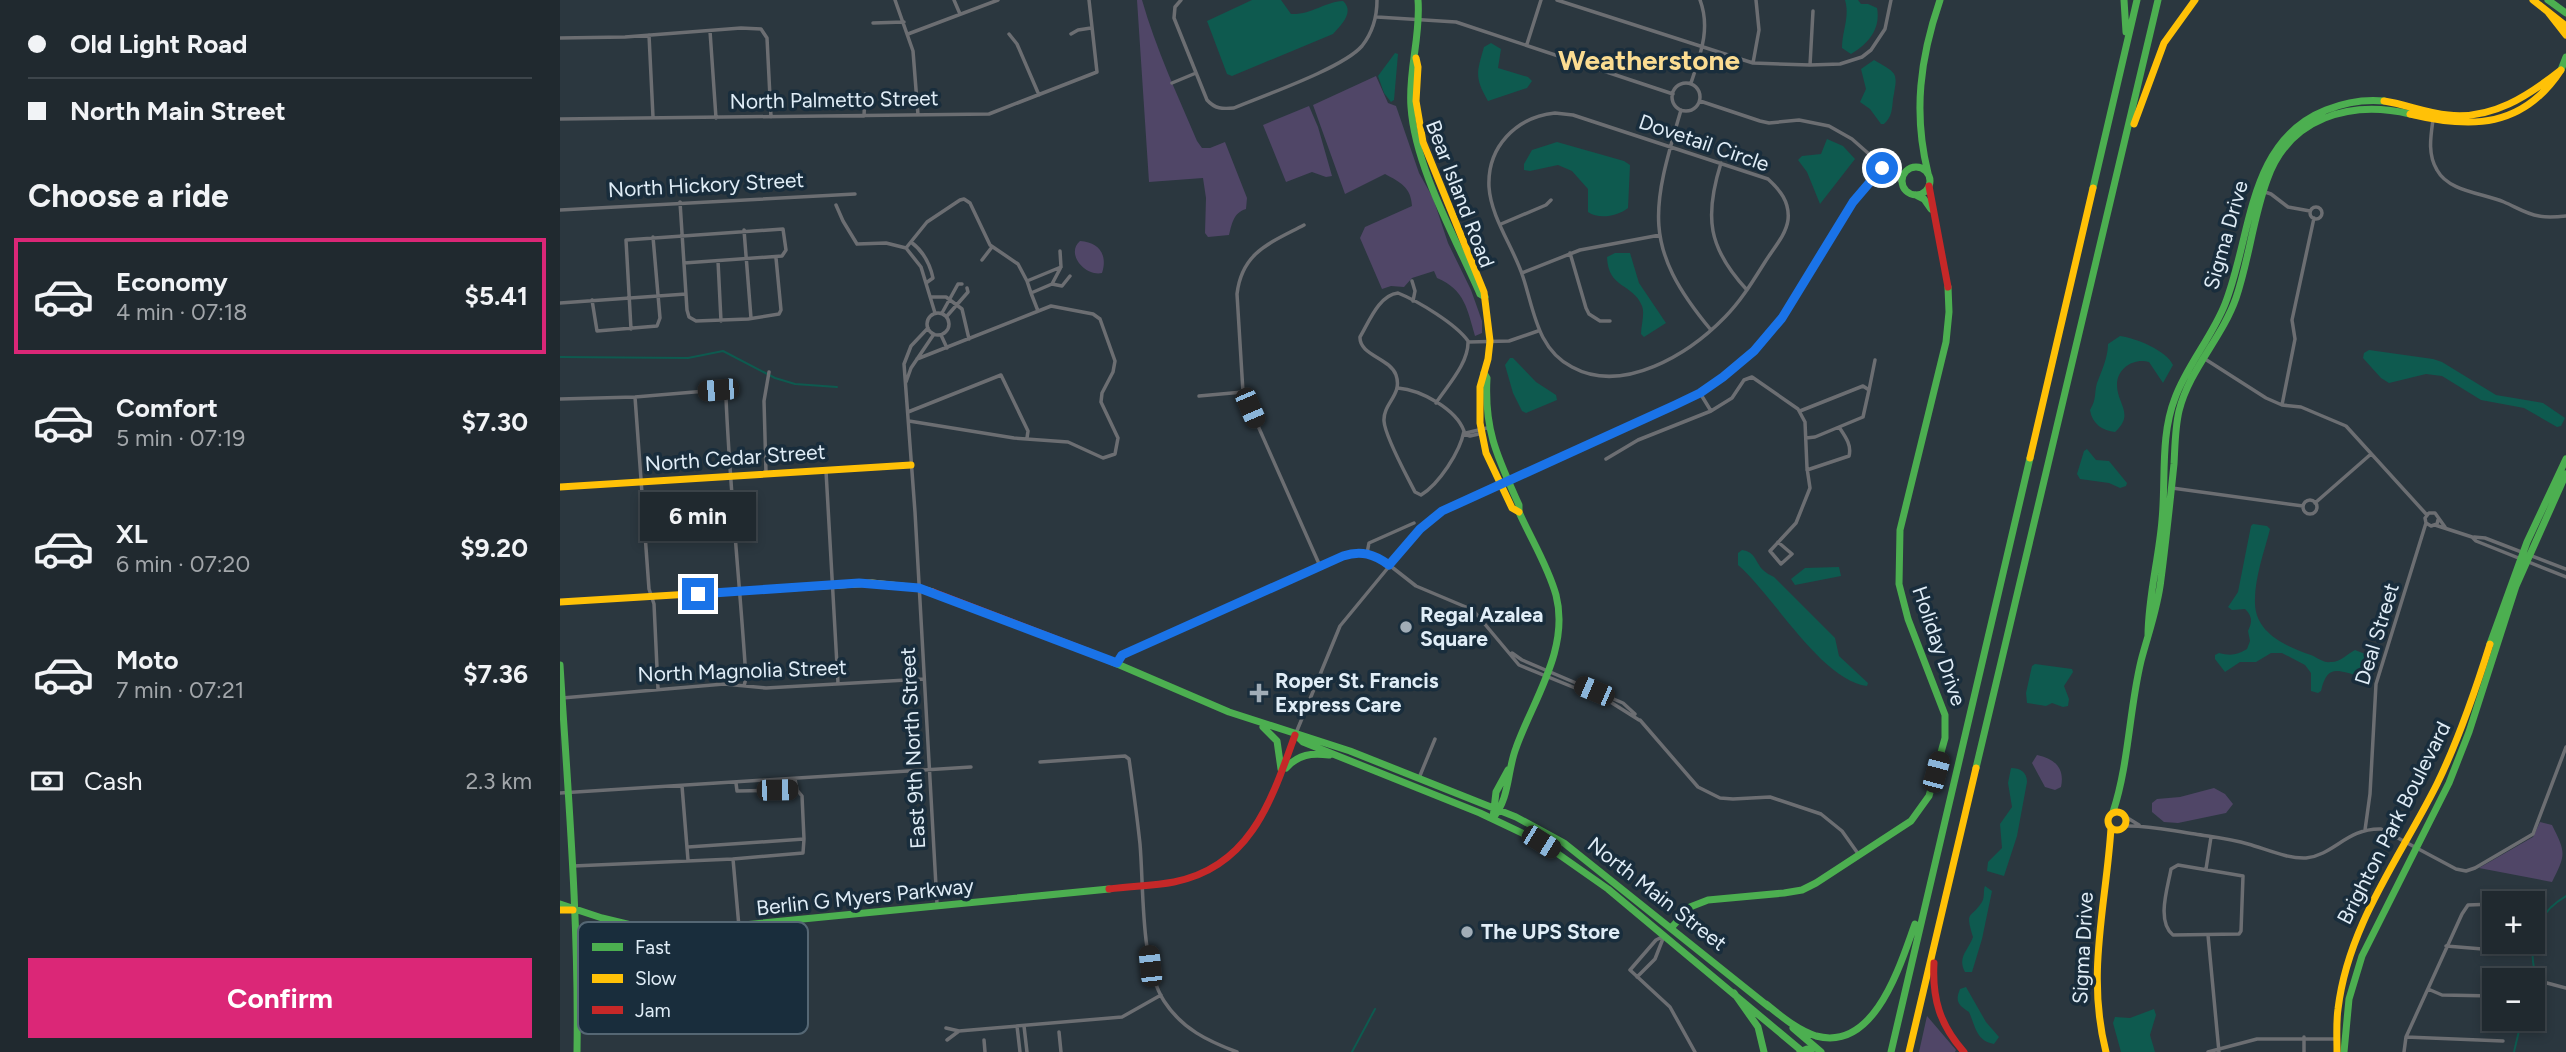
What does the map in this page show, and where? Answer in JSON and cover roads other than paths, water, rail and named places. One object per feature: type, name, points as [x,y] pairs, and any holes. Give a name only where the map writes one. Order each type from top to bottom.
[{"type":"main road","name":"Bear Island Road","points":[[1418,0],[1421,20],[1416,58],[1417,112],[1423,142],[1485,297],[1490,341],[1479,397],[1485,431],[1505,482],[1519,505],[1518,512],[1549,579],[1558,606],[1557,638],[1547,674],[1508,770]]},
{"type":"main road","points":[[1915,195],[1924,193],[1929,186],[1921,146],[1919,91],[1922,59],[1940,0]]},
{"type":"main road","points":[[2124,0],[2127,43]]},
{"type":"main road","points":[[1891,1052],[2137,0]]},
{"type":"main road","points":[[1909,1052],[2158,0]]},
{"type":"main road","points":[[2126,143],[2164,43],[2195,0]]},
{"type":"main road","points":[[2533,0],[2566,26]]},
{"type":"main road","points":[[2549,1],[2566,13]]},
{"type":"main road","points":[[2548,12],[2550,19],[2563,29],[2566,35]]},
{"type":"main road","points":[[2564,68],[2566,57]]},
{"type":"main road","name":"Sigma Drive","points":[[2106,1052],[2095,994],[2103,895],[2110,845],[2121,823],[2122,784],[2137,679],[2154,622],[2161,584],[2179,411],[2200,356],[2218,336],[2240,286],[2260,191],[2282,150],[2300,132],[2322,118],[2342,110],[2376,108],[2468,123],[2490,120],[2513,113],[2543,95],[2564,68]]},
{"type":"main road","points":[[1921,146],[1919,156],[1903,184],[1907,192],[1924,199],[1933,212]]},
{"type":"main road","points":[[1909,170],[1920,168],[1927,173]]},
{"type":"main road","name":"Holiday Drive","points":[[1664,936],[1694,905],[1708,900],[1801,890],[1911,821],[1930,796],[1947,727],[1941,704],[1908,619],[1899,584],[1898,552],[1900,530],[1947,342],[1950,312],[1948,283],[1929,186]]},
{"type":"main road","name":"Brighton Park Boulevard","points":[[2344,1052],[2340,1039],[2343,978],[2354,941],[2368,909],[2437,785],[2566,459]]},
{"type":"main road","name":"North Cedar Street","points":[[560,487],[912,464]]},
{"type":"main road","name":"Brighton Park Boulevard","points":[[2337,1052],[2348,996],[2364,948],[2417,849],[2461,754],[2525,557],[2566,474]]},
{"type":"main road","name":"North Main Street","points":[[560,601],[872,583],[919,588],[1117,663],[1256,722],[1350,751],[1501,810],[1564,844],[1672,927],[1821,1052]]},
{"type":"main road","points":[[560,664],[573,866],[578,996],[577,1052]]},
{"type":"main road","points":[[1256,722],[1277,741],[1281,775]]},
{"type":"main road","name":"North Main Street","points":[[1295,735],[1303,743],[1493,818],[1560,854],[1734,993],[1801,1051]]},
{"type":"main road","name":"Berlin G Myers Parkway","points":[[786,922],[1142,887],[1198,877],[1238,851],[1254,833],[1267,812],[1295,735]]},
{"type":"main road","points":[[1281,775],[1298,755],[1308,752],[1340,756]]},
{"type":"main road","points":[[1493,818],[1493,806],[1502,776],[1508,770]]},
{"type":"main road","points":[[1493,818],[1501,810],[1509,779],[1508,770]]},
{"type":"main road","name":"Sigma Drive","points":[[2121,823],[2108,820],[2122,784]]},
{"type":"main road","points":[[2113,812],[2121,823]]},
{"type":"main road","points":[[1766,1004],[1797,1026],[1824,1039],[1848,1037],[1862,1028],[1870,1021],[1905,951],[1927,891]]},
{"type":"main road","name":"Berlin G Myers Parkway","points":[[560,904],[621,922]]},
{"type":"main road","name":"Berlin G Myers Parkway","points":[[560,911],[573,910]]},
{"type":"main road","points":[[1938,927],[1932,979],[1936,1010],[1946,1030],[1964,1052]]},
{"type":"main road","points":[[1734,993],[1758,1027],[1764,1052]]},
{"type":"main road","points":[[1801,1051],[1807,1049],[1811,1052]]},
{"type":"street","points":[[895,0],[913,51],[918,116]]},
{"type":"street","points":[[954,0],[960,15]]},
{"type":"street","points":[[908,34],[998,0]]},
{"type":"street","points":[[1070,34],[1091,28],[1089,0]]},
{"type":"street","points":[[1181,0],[1175,7],[1174,18],[1207,100],[1213,106],[1223,109],[1234,108],[1344,60],[1360,48],[1368,36],[1377,18],[1377,0]]},
{"type":"street","points":[[1527,44],[1541,0]]},
{"type":"street","points":[[1557,0],[1753,63],[1810,65],[1840,64],[1862,57],[1871,50],[1885,29],[1891,0]]},
{"type":"street","points":[[1691,84],[1703,46],[1705,22],[1700,0]]},
{"type":"street","points":[[1753,63],[1759,30],[1756,0]]},
{"type":"street","points":[[1810,65],[1814,11]]},
{"type":"street","points":[[1377,18],[1456,22],[1672,94]]},
{"type":"street","points":[[873,23],[904,22]]},
{"type":"street","points":[[560,38],[754,27],[764,32],[768,46],[771,118]]},
{"type":"street","name":"North Palmetto Street","points":[[560,119],[989,114],[1095,73],[1098,70],[1091,28]]},
{"type":"street","points":[[710,31],[716,118]]},
{"type":"street","points":[[1009,34],[1017,44],[1039,95]]},
{"type":"street","points":[[649,35],[653,118]]},
{"type":"street","points":[[1172,83],[1196,73]]},
{"type":"street","points":[[1672,94],[1680,84],[1691,84],[1699,92],[1700,101]]},
{"type":"street","points":[[864,116],[865,94]]},
{"type":"street","points":[[1672,94],[1675,106],[1681,110],[1691,110],[1700,101]]},
{"type":"street","points":[[1700,101],[1760,121],[1799,120],[1829,126],[1852,139],[1903,184]]},
{"type":"street","points":[[1681,110],[1658,195],[1660,235],[1665,258],[1674,279],[1711,330]]},
{"type":"street","name":"Dovetail Circle","points":[[1541,114],[1573,115],[1671,146],[1768,179],[1780,190],[1787,206],[1785,231],[1747,290],[1711,330],[1687,348],[1654,365],[1620,376],[1601,376],[1572,367],[1547,344],[1538,331],[1522,272],[1490,194],[1489,174],[1498,146],[1523,122],[1541,114]]},
{"type":"street","points":[[2434,116],[2430,143],[2432,158],[2437,171],[2445,180],[2456,187],[2505,202],[2521,211],[2542,217],[2566,216]]},
{"type":"street","points":[[1721,163],[1712,190],[1712,230],[1722,259],[1747,290]]},
{"type":"street","points":[[1295,735],[1339,626],[1420,529],[1435,516],[1505,482],[1700,393],[1739,365],[1765,339],[1787,310],[1853,202],[1882,168]]},
{"type":"street","points":[[1894,176],[1909,170]]},
{"type":"street","points":[[2260,191],[2271,194],[2288,207],[2310,211],[2314,218],[2292,320],[2295,340],[2282,405]]},
{"type":"street","name":"North Hickory Street","points":[[560,210],[855,194]]},
{"type":"street","points":[[906,248],[927,222],[948,206],[964,199],[970,203],[992,247],[1018,264],[1038,311]]},
{"type":"street","points":[[1501,224],[1546,205],[1551,200]]},
{"type":"street","points":[[680,202],[689,317],[696,321],[721,321],[772,316],[780,312],[776,257]]},
{"type":"street","points":[[836,205],[857,244],[886,243],[906,248],[921,267],[935,313]]},
{"type":"street","points":[[2310,211],[2316,206],[2322,210],[2320,218],[2314,218]]},
{"type":"street","points":[[1304,225],[1258,251],[1246,263],[1239,278],[1237,294],[1244,392],[1320,566]]},
{"type":"street","points":[[631,329],[626,240],[783,229],[786,250],[782,256],[684,263]]},
{"type":"street","points":[[744,230],[751,318]]},
{"type":"street","points":[[1522,272],[1591,247],[1660,235]]},
{"type":"street","points":[[592,300],[597,331],[657,326],[659,323],[653,237]]},
{"type":"street","points":[[911,242],[929,264],[933,278],[926,283]]},
{"type":"street","points":[[982,260],[992,247]]},
{"type":"street","points":[[1052,284],[1061,267],[1060,251]]},
{"type":"street","points":[[1570,253],[1589,314],[1600,321],[1610,321]]},
{"type":"street","points":[[718,261],[721,321]]},
{"type":"street","points":[[1027,281],[1061,267]]},
{"type":"street","points":[[1031,293],[1052,284],[1062,286],[1070,276]]},
{"type":"street","points":[[1412,281],[1415,291],[1413,301]]},
{"type":"street","points":[[941,335],[949,327],[945,315],[950,298],[958,284],[962,284]]},
{"type":"street","points":[[945,315],[968,292],[967,288]]},
{"type":"street","points":[[560,303],[687,294]]},
{"type":"street","points":[[1464,434],[1437,484],[1417,495],[1384,421],[1398,388],[1394,370],[1359,342],[1382,302],[1388,296],[1401,294],[1463,333],[1469,342]]},
{"type":"street","points":[[931,297],[939,295],[958,304],[965,315],[969,339]]},
{"type":"street","points":[[909,422],[1068,442],[1103,458],[1115,454],[1118,447],[1118,438],[1101,402],[1115,361],[1100,319],[1090,313],[1056,306],[917,359]]},
{"type":"street","points":[[935,313],[945,315]]},
{"type":"street","points":[[911,368],[904,367],[911,346],[928,328],[928,319],[935,313]]},
{"type":"street","points":[[928,328],[934,334],[941,335]]},
{"type":"street","points":[[1469,342],[1517,340],[1538,331]]},
{"type":"street","points":[[906,382],[911,368],[934,334]]},
{"type":"street","points":[[941,335],[947,348]]},
{"type":"street","points":[[1436,403],[1462,363],[1469,342]]},
{"type":"street","points":[[2200,356],[2266,398],[2282,405],[2301,407],[2346,426],[2427,515],[2435,513],[2445,527]]},
{"type":"street","points":[[1806,438],[1815,437],[1863,417],[1875,360]]},
{"type":"street","name":"East 9th North Street","points":[[904,367],[937,906]]},
{"type":"street","points":[[766,473],[764,393],[769,372]]},
{"type":"street","points":[[908,412],[1002,375],[1028,431],[1027,438]]},
{"type":"street","points":[[1606,459],[1638,440],[1711,411],[1732,398],[1744,380],[1752,377],[1800,411],[1805,422],[1810,488],[1796,523],[1778,542],[1770,551],[1781,564],[1792,554],[1778,542]]},
{"type":"street","points":[[1800,411],[1863,386],[1869,390]]},
{"type":"street","points":[[1398,388],[1416,391],[1436,403],[1458,419],[1464,434]]},
{"type":"street","points":[[560,399],[723,391],[726,398],[729,475],[740,592],[746,678],[744,686]]},
{"type":"street","points":[[1199,396],[1244,392]]},
{"type":"street","points":[[1700,393],[1711,411]]},
{"type":"street","points":[[635,397],[658,689]]},
{"type":"street","points":[[1807,470],[1849,456],[1846,438],[1839,427]]},
{"type":"street","points":[[1464,434],[1485,431]]},
{"type":"street","points":[[2315,503],[2371,454]]},
{"type":"street","points":[[825,469],[838,684]]},
{"type":"street","points":[[2169,487],[2303,506]]},
{"type":"street","points":[[2303,506],[2307,501],[2315,503]]},
{"type":"street","points":[[2303,506],[2305,513],[2312,514],[2316,509],[2315,503]]},
{"type":"street","name":"Deal Street","points":[[2365,830],[2370,794],[2376,684],[2425,533],[2427,515]]},
{"type":"street","name":"Deal Street","points":[[2425,533],[2438,520]]},
{"type":"street","points":[[1367,553],[1369,543],[1414,523]]},
{"type":"street","points":[[2427,523],[2472,537],[2485,538],[2566,577]]},
{"type":"street","points":[[2472,537],[2476,541],[2566,569]]},
{"type":"street","points":[[1117,663],[1122,655],[1320,566],[1354,552],[1367,553],[1389,565],[1416,586],[1473,610],[1507,649],[1522,660],[1547,674],[1623,703],[1686,775],[1708,793],[1733,799],[1770,797],[1821,814],[1842,831],[1859,855]]},
{"type":"street","name":"North Magnolia Street","points":[[561,698],[724,684],[766,688],[925,679]]},
{"type":"street","points":[[1419,778],[1434,739]]},
{"type":"street","points":[[2121,823],[2246,843],[2306,858],[2365,830],[2381,829],[2456,869],[2466,871],[2526,839],[2538,824],[2566,747]]},
{"type":"street","points":[[1040,762],[1128,757],[1140,845],[1150,966],[1161,995],[1175,1015],[1206,1040],[1237,1052]]},
{"type":"street","points":[[560,793],[971,767]]},
{"type":"street","points":[[573,866],[803,853],[803,796],[797,790],[795,779]]},
{"type":"street","points":[[736,783],[737,791],[797,790]]},
{"type":"street","points":[[682,786],[687,861]]},
{"type":"street","points":[[2121,823],[2140,826]]},
{"type":"street","points":[[2206,870],[2211,837]]},
{"type":"street","points":[[688,847],[804,839]]},
{"type":"street","points":[[733,859],[739,922]]},
{"type":"street","points":[[2178,865],[2206,870],[2243,876],[2241,931],[2239,934],[2169,933],[2165,924],[2165,903],[2171,869],[2178,865]]},
{"type":"street","points":[[2404,1052],[2406,1037],[2446,946],[2468,905],[2482,904]]},
{"type":"street","points":[[2208,934],[2219,1050]]},
{"type":"street","points":[[1664,936],[1656,940],[1630,970],[1670,1007],[1695,1052]]},
{"type":"street","points":[[1637,977],[1655,959],[1664,936]]},
{"type":"street","points":[[2446,946],[2482,949]]},
{"type":"street","points":[[2547,983],[2566,988]]},
{"type":"street","points":[[2428,989],[2442,995],[2482,996]]},
{"type":"street","points":[[946,1028],[959,1031],[1122,1017],[1161,995]]},
{"type":"street","points":[[1024,1025],[1027,1052]]},
{"type":"street","points":[[1017,1026],[1020,1052]]},
{"type":"street","points":[[947,1040],[959,1031]]},
{"type":"street","points":[[1059,1032],[1061,1052]]},
{"type":"street","points":[[2304,1037],[2304,1052]]},
{"type":"street","points":[[2406,1037],[2503,1041]]},
{"type":"street","points":[[2208,1052],[2258,1039],[2340,1039]]},
{"type":"street","points":[[984,1040],[985,1052]]},
{"type":"waterway","points":[[560,357],[688,358],[723,351],[775,378],[795,384],[837,387]]},
{"type":"waterway","points":[[2534,968],[2534,941],[2539,923],[2550,908],[2566,896]]},
{"type":"waterway","points":[[1352,1052],[1375,1009]]},
{"type":"waterway","points":[[2514,1052],[2519,1031]]},
{"type":"place","name":"Regal Azalea Square","points":[[1406,627]]},
{"type":"place","name":"Roper St. Francis Express Care","points":[[1259,693]]},
{"type":"place","name":"The UPS Store","points":[[1467,932]]},
{"type":"district","name":"Weatherstone","points":[[1649,60]]}]
